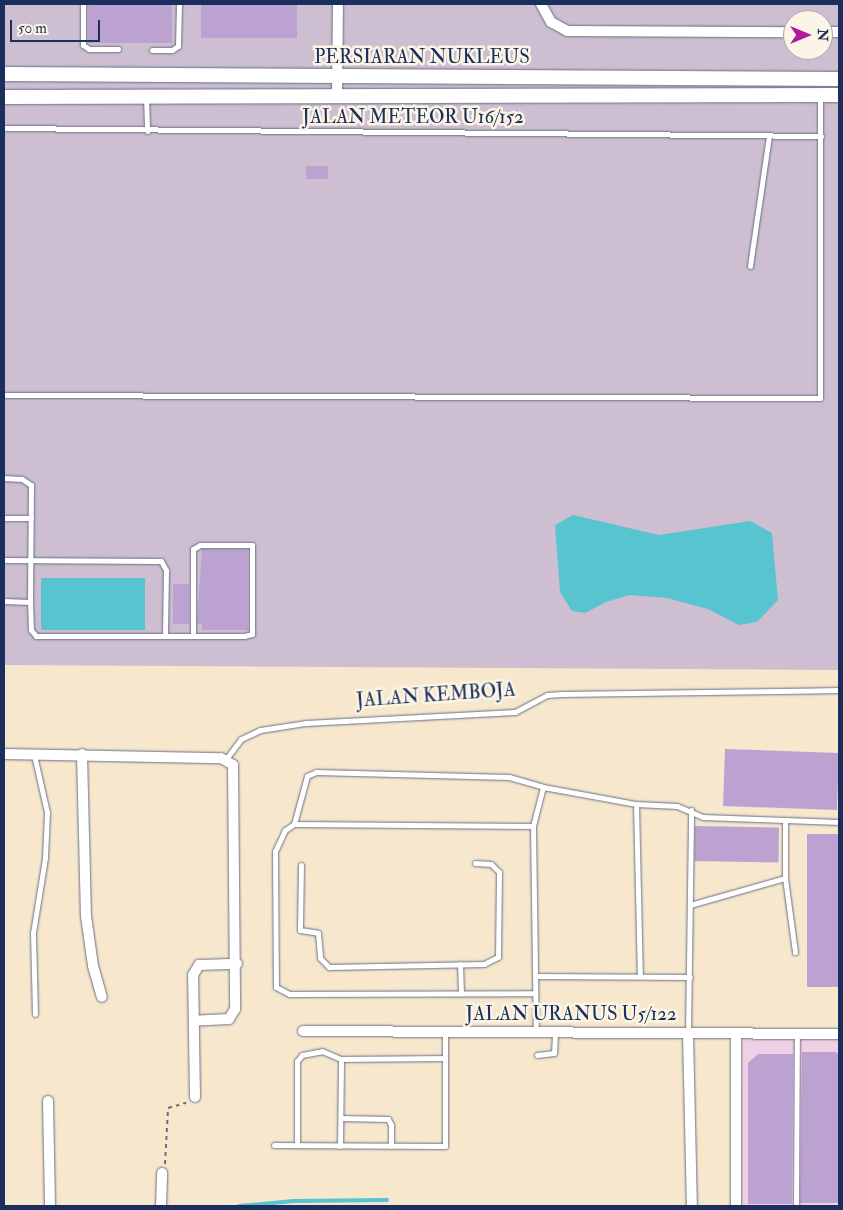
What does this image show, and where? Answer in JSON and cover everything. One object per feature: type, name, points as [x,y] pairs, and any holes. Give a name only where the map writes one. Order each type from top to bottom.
[{"type":"street","points":[[336,97],[338,4]]},
{"type":"street","points":[[541,4],[551,22],[567,31],[783,32]]},
{"type":"street","name":"PERSIARAN NUKLEUS","points":[[4,74],[839,79]]},
{"type":"street","name":"PERSIARAN NUKLEUS","points":[[4,97],[839,95]]},
{"type":"street","points":[[4,754],[82,754],[226,759],[232,765],[235,773],[237,964],[234,1014],[229,1019],[194,1021]]},
{"type":"street","points":[[82,754],[86,916],[93,966],[102,997]]},
{"type":"street","points":[[195,1097],[192,984],[195,968],[210,964],[237,964]]},
{"type":"street","name":"JALAN URANUS U5/122","points":[[303,1031],[839,1034]]},
{"type":"street","points":[[688,1034],[692,1206]]},
{"type":"street","points":[[736,1034],[736,1206]]},
{"type":"street","points":[[48,1101],[50,1205]]},
{"type":"street","points":[[160,1206],[162,1173]]},
{"type":"lane","points":[[83,4],[83,45],[89,49],[118,50]]},
{"type":"lane","points":[[152,50],[172,50],[178,46],[179,4]]},
{"type":"lane","points":[[4,395],[815,400],[822,393],[820,95]]},
{"type":"lane","points":[[146,96],[147,131]]},
{"type":"lane","name":"JALAN METEOR U16/152","points":[[4,128],[147,131],[821,136]]},
{"type":"lane","points":[[750,266],[770,136]]},
{"type":"lane","points":[[4,478],[29,481],[31,518],[31,630],[36,636],[193,636],[252,634],[252,545],[200,545],[194,549],[193,636]]},
{"type":"lane","points":[[4,518],[31,518]]},
{"type":"lane","points":[[4,560],[161,561],[166,570],[165,635]]},
{"type":"lane","points":[[4,601],[30,602]]},
{"type":"lane","name":"JALAN KEMBOJA","points":[[226,759],[241,739],[260,730],[306,723],[515,712],[547,695],[839,690]]},
{"type":"lane","points":[[34,754],[47,812],[46,858],[33,933],[35,1014]]},
{"type":"lane","points":[[294,824],[307,776],[316,772],[509,777],[543,786],[636,804],[677,806],[691,810],[703,817],[839,822]]},
{"type":"lane","points":[[536,1033],[533,826],[543,786]]},
{"type":"lane","points":[[636,804],[640,976]]},
{"type":"lane","points":[[688,1034],[691,810]]},
{"type":"lane","points":[[785,820],[785,878],[795,952]]},
{"type":"lane","points":[[533,826],[294,824],[285,830],[274,851],[276,987],[289,994],[535,993]]},
{"type":"lane","points":[[301,865],[300,930],[318,933],[320,958],[325,964],[484,964],[498,957],[500,952],[499,872],[492,864],[475,863]]},
{"type":"lane","points":[[690,905],[785,878]]},
{"type":"lane","points":[[460,964],[461,993]]},
{"type":"lane","points":[[535,976],[690,977]]},
{"type":"lane","points":[[274,1145],[445,1146],[445,1032]]},
{"type":"lane","points":[[537,1055],[554,1053],[556,1033]]},
{"type":"lane","points":[[796,1206],[797,1034]]},
{"type":"lane","points":[[297,1145],[297,1061],[302,1055],[322,1051],[342,1059],[446,1058]]},
{"type":"lane","points":[[340,1146],[342,1059]]},
{"type":"lane","points":[[341,1118],[388,1119],[391,1125],[391,1146]]},
{"type":"path","points":[[162,1173],[168,1108],[191,1102],[195,1097]]},
{"type":"shaded area","points":[[4,4],[839,4],[839,670],[4,665]]},
{"type":"shaded area","points":[[742,1038],[839,1040],[836,1206],[739,1206]]},
{"type":"water","points":[[573,515],[659,535],[750,521],[772,533],[778,600],[757,622],[739,625],[708,609],[667,598],[629,595],[606,602],[585,613],[572,611],[560,592],[555,525]]},
{"type":"water","points":[[41,578],[145,578],[145,630],[41,630]]},
{"type":"building","points":[[88,4],[172,4],[172,43],[88,43]]},
{"type":"building","points":[[201,4],[297,4],[297,38],[201,38]]},
{"type":"building","points":[[306,166],[328,166],[328,179],[306,179]]},
{"type":"building","points":[[202,549],[248,549],[248,630],[202,630],[202,624],[197,624]]},
{"type":"building","points":[[173,584],[189,584],[189,624],[173,624]]},
{"type":"building","points":[[725,749],[839,753],[837,810],[723,806]]},
{"type":"building","points":[[695,826],[779,827],[778,862],[694,861]]},
{"type":"building","points":[[807,834],[839,834],[839,987],[807,987]]},
{"type":"building","points":[[802,1052],[836,1052],[839,1055],[839,1203],[800,1203]]},
{"type":"building","points":[[758,1054],[793,1054],[792,1204],[748,1204],[748,1063]]},
{"type":"waterway","points":[[239,1206],[294,1201],[387,1200]]}]
